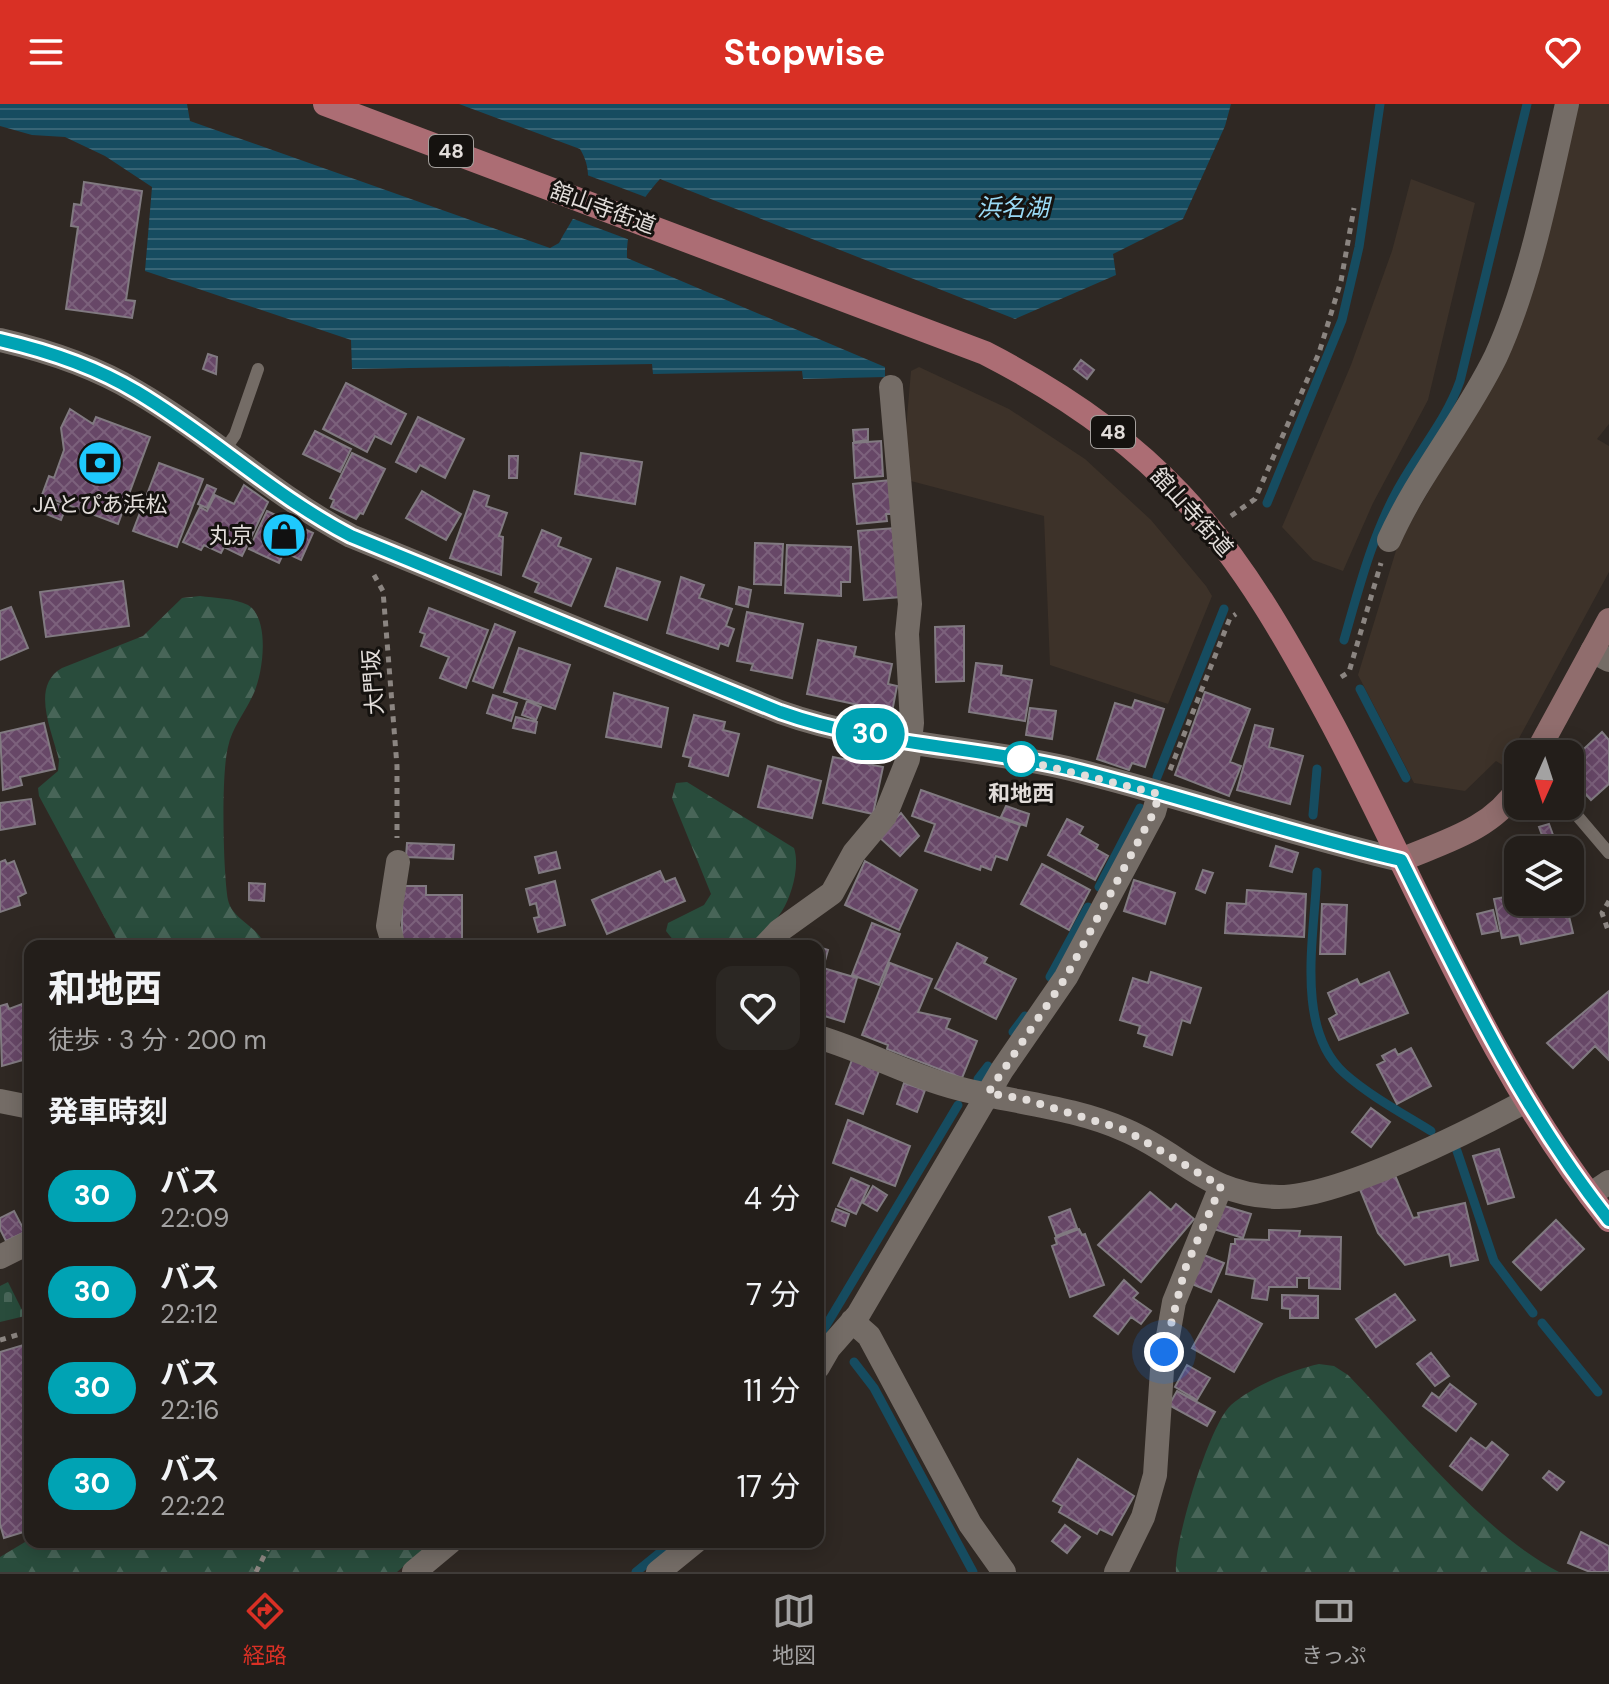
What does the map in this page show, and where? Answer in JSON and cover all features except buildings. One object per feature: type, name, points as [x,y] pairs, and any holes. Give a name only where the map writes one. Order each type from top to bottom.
[{"type":"main road","name":"舘山寺街道","points":[[325,104],[941,333],[1028,375],[1108,428],[1145,460],[1212,531],[1286,639],[1467,995],[1526,1101],[1600,1188],[1609,1220]]},
{"type":"main road","points":[[1545,740],[1600,656],[1609,620]]},
{"type":"main road","points":[[1401,860],[1479,826],[1504,806]]},
{"type":"street","points":[[1389,540],[1412,492],[1497,353],[1520,246],[1567,104]]},
{"type":"street","points":[[0,340],[67,358],[102,373],[167,410],[325,522],[377,548],[791,716],[846,730],[1055,766],[1320,841],[1401,860]]},
{"type":"street","points":[[772,940],[839,884],[854,853],[885,816],[908,759],[912,723],[907,634],[910,604],[891,387]]},
{"type":"street","points":[[824,1357],[852,1321],[988,1093],[1066,977],[1154,812],[1160,795]]},
{"type":"street","points":[[392,940],[388,926],[398,862]]},
{"type":"street","points":[[824,1039],[855,1047],[959,1088],[1024,1099],[1125,1130],[1221,1186],[1268,1196],[1321,1190],[1478,1127],[1526,1101]]},
{"type":"street","points":[[0,1101],[24,1106]]},
{"type":"street","points":[[1116,1572],[1143,1517],[1155,1475],[1162,1370],[1174,1302],[1221,1186]]},
{"type":"street","points":[[0,1257],[24,1245]]},
{"type":"street","points":[[852,1321],[869,1336],[970,1524],[1004,1572]]},
{"type":"street","points":[[414,1572],[443,1548]]},
{"type":"street","points":[[658,1572],[688,1548]]},
{"type":"lane","points":[[224,451],[235,435],[258,369]]},
{"type":"lane","points":[[1581,820],[1609,853]]},
{"type":"path","points":[[1212,531],[1255,499],[1313,367],[1341,281],[1354,208]]},
{"type":"path","points":[[1341,677],[1349,672],[1389,540]]},
{"type":"path","name":"大門坂","points":[[361,568],[375,576],[383,591],[397,766],[398,862]]},
{"type":"path","points":[[1160,795],[1230,618],[1236,614]]},
{"type":"path","points":[[1609,901],[1602,913],[1609,933]]},
{"type":"path","points":[[0,1340],[24,1333]]},
{"type":"path","points":[[256,1572],[268,1548]]},
{"type":"shaded area","points":[[1576,104],[1609,104],[1609,424],[1597,439],[1609,446],[1609,572],[1518,740],[1504,740],[1504,766],[1496,761],[1465,791],[1414,783],[1358,675],[1398,544],[1480,403]]},
{"type":"shaded area","points":[[1411,179],[1475,203],[1428,400],[1373,503],[1343,571],[1313,560],[1282,527],[1351,365],[1392,251]]},
{"type":"shaded area","points":[[919,367],[1009,409],[1085,459],[1151,520],[1206,586],[1212,596],[1168,704],[1050,665],[1044,516],[911,481],[906,429],[911,371]]},
{"type":"green space","points":[[200,596],[248,605],[260,622],[263,649],[256,688],[228,747],[224,823],[228,900],[235,913],[262,940],[117,940],[39,796],[38,788],[58,771],[59,760],[48,723],[45,697],[52,676],[62,668],[143,636],[182,598]]},
{"type":"green space","points":[[687,782],[794,848],[795,872],[789,897],[779,916],[756,940],[673,940],[666,931],[668,923],[704,905],[711,894],[672,798],[676,783]]},
{"type":"green space","points":[[8,1282],[24,1316],[0,1322],[0,1286]]},
{"type":"green space","points":[[1319,1364],[1334,1366],[1348,1375],[1475,1509],[1531,1555],[1559,1572],[1176,1572],[1180,1537],[1194,1485],[1222,1416],[1231,1405],[1261,1385]]},
{"type":"green space","points":[[24,1543],[24,1548],[425,1548],[397,1572],[0,1572],[0,1557]]},
{"type":"water","name":"浜名湖","points":[[0,104],[187,104],[190,121],[550,248],[559,243],[584,197],[588,174],[580,149],[459,104],[1231,104],[1225,126],[1183,219],[1113,254],[1116,275],[1015,319],[660,179],[645,197],[631,225],[627,258],[885,367],[885,377],[803,379],[802,371],[653,374],[652,364],[352,369],[351,340],[145,271],[152,187],[105,156],[65,137],[32,135],[0,126]]},
{"type":"pier","points":[[587,175],[648,198],[630,240],[571,218]]},
{"type":"waterway","points":[[1267,503],[1342,320],[1359,247],[1380,104]]},
{"type":"waterway","points":[[1344,640],[1367,563],[1389,507],[1447,410],[1460,381],[1527,104]]},
{"type":"waterway","points":[[1157,777],[1224,609]]},
{"type":"waterway","points":[[1360,689],[1406,778]]},
{"type":"waterway","points":[[1313,815],[1317,769]]},
{"type":"waterway","points":[[1099,887],[1140,808]]},
{"type":"waterway","points":[[1317,872],[1311,978],[1318,1031],[1328,1054],[1344,1073],[1364,1089],[1431,1131]]},
{"type":"waterway","points":[[1050,977],[1088,907]]},
{"type":"waterway","points":[[1013,1032],[1025,1016]]},
{"type":"waterway","points":[[978,1079],[988,1066]]},
{"type":"waterway","points":[[824,1329],[958,1105]]},
{"type":"waterway","points":[[1457,1151],[1494,1261],[1533,1313]]},
{"type":"waterway","points":[[1542,1323],[1598,1392]]},
{"type":"waterway","points":[[854,1362],[874,1388],[973,1572]]},
{"type":"waterway","points":[[636,1572],[666,1548]]},
{"type":"bus line","name":"30","points":[[0,340],[67,358],[135,390],[301,507],[351,536],[780,712],[824,726],[1068,768],[1320,841],[1401,860],[1467,995],[1515,1083],[1568,1166],[1609,1220]]},
{"type":"place","name":"JAとぴあ浜松","points":[[100,463]]},
{"type":"place","name":"丸京","points":[[284,535]]},
{"type":"place","name":"和地西","points":[[1021,759]]},
{"type":"route","points":[[1021,759],[1018,759],[1068,768],[1159,794],[1154,812],[1066,977],[988,1093],[1024,1099],[1125,1130],[1221,1186],[1185,1269],[1174,1302],[1164,1352]]}]
